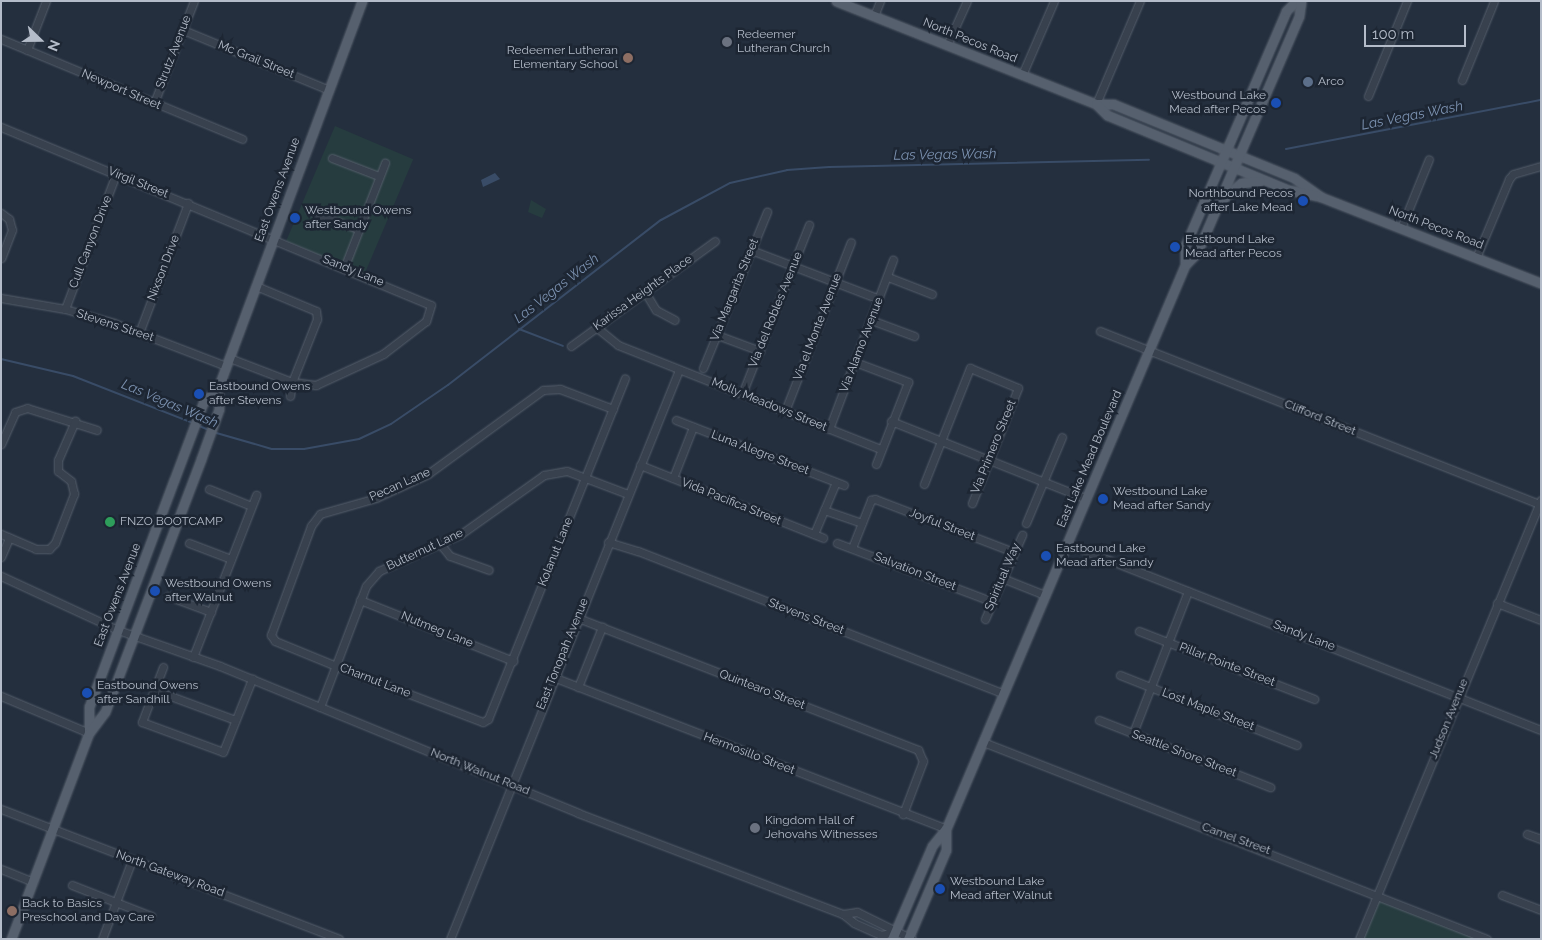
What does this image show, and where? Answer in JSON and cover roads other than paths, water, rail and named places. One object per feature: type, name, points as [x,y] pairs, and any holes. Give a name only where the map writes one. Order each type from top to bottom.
[{"type":"main road","name":"East Owens Avenue","points":[[89,733],[89,707],[203,403],[218,388],[362,1]]},
{"type":"main road","name":"North Pecos Road","points":[[836,1],[1096,104],[1108,115],[1267,182],[1289,190],[1321,197],[1541,283]]},
{"type":"main road","name":"East Lake Mead Boulevard","points":[[1185,265],[1185,246],[1286,11],[1296,1]]},
{"type":"main road","name":"East Lake Mead Boulevard","points":[[894,936],[932,846],[946,828],[1185,265],[1196,253],[1234,168],[1299,16],[1301,1]]},
{"type":"main road","name":"North Pecos Road","points":[[1096,104],[1113,104],[1294,178],[1321,197]]},
{"type":"main road","points":[[1218,203],[1241,183],[1267,182]]},
{"type":"main road","name":"East Owens Avenue","points":[[11,939],[89,733],[105,712],[220,409],[218,388]]},
{"type":"main road","name":"East Lake Mead Boulevard","points":[[910,938],[946,850],[946,828]]},
{"type":"street","points":[[26,50],[46,1]]},
{"type":"street","name":"Strutz Avenue","points":[[154,103],[194,1]]},
{"type":"street","points":[[874,16],[880,1]]},
{"type":"street","points":[[947,45],[967,1]]},
{"type":"street","points":[[1022,75],[1054,1]]},
{"type":"street","points":[[1096,104],[1140,1]]},
{"type":"street","points":[[1368,96],[1407,1]]},
{"type":"street","points":[[1462,80],[1494,1]]},
{"type":"street","name":"Mc Grail Street","points":[[182,30],[329,90]]},
{"type":"street","name":"Newport Street","points":[[1,39],[242,140]]},
{"type":"street","name":"Virgil Street","points":[[1,127],[274,239]]},
{"type":"street","points":[[332,158],[379,176]]},
{"type":"street","points":[[1401,228],[1429,159]]},
{"type":"street","points":[[344,268],[385,163]]},
{"type":"street","points":[[1476,258],[1513,174],[1541,166]]},
{"type":"street","name":"Cull Canyon Drive","points":[[65,309],[116,174]]},
{"type":"street","name":"Nixson Drive","points":[[139,333],[188,203]]},
{"type":"street","points":[[310,211],[358,229]]},
{"type":"street","name":"Via Margarita Street","points":[[702,368],[767,212]]},
{"type":"street","points":[[1,213],[9,218],[12,230],[1,258]]},
{"type":"street","name":"Via del Robles Avenue","points":[[742,394],[809,225]]},
{"type":"street","name":"Sandy Lane","points":[[274,239],[431,306]]},
{"type":"street","name":"Karissa Heights Place","points":[[572,346],[715,241]]},
{"type":"street","name":"Via el Monte Avenue","points":[[785,411],[851,242]]},
{"type":"street","points":[[751,250],[879,299]]},
{"type":"street","name":"Via Alamo Avenue","points":[[829,429],[893,260]]},
{"type":"street","points":[[888,277],[932,294]]},
{"type":"street","points":[[256,286],[316,311],[317,319],[292,382],[290,396]]},
{"type":"street","points":[[645,292],[656,310],[675,320]]},
{"type":"street","name":"Stevens Street","points":[[1,298],[65,309],[304,386],[329,381],[383,354],[426,321],[431,306]]},
{"type":"street","points":[[871,320],[914,336]]},
{"type":"street","name":"Molly Meadows Street","points":[[596,327],[618,345],[881,449]]},
{"type":"street","name":"Clifford Street","points":[[1100,331],[1540,503]]},
{"type":"street","points":[[717,334],[760,351]]},
{"type":"street","points":[[855,362],[908,382],[876,464]]},
{"type":"street","name":"Via Primero Street","points":[[924,484],[970,368],[1018,388],[972,503]]},
{"type":"street","name":"East Tonopah Avenue","points":[[450,939],[553,677],[679,370]]},
{"type":"street","name":"Kolanut Lane","points":[[483,722],[492,714],[625,379]]},
{"type":"street","name":"Pecan Lane","points":[[271,635],[311,526],[320,514],[376,498],[428,474],[543,390],[560,389],[613,409]]},
{"type":"street","points":[[1,444],[16,412],[27,408],[75,421],[97,430]]},
{"type":"street","name":"Luna Alegre Street","points":[[676,420],[844,485]]},
{"type":"street","points":[[1,534],[43,550],[55,543],[74,494],[71,481],[58,471],[58,460],[75,421]]},
{"type":"street","points":[[891,422],[1087,499]]},
{"type":"street","points":[[673,478],[693,427]]},
{"type":"street","points":[[1026,523],[1062,437]]},
{"type":"street","name":"Vida Pacifica Street","points":[[640,465],[823,538]]},
{"type":"street","name":"Butternut Lane","points":[[320,707],[366,586],[379,571],[441,545],[487,517],[544,475],[567,471],[628,494]]},
{"type":"street","points":[[814,534],[836,482]]},
{"type":"street","points":[[209,489],[252,506]]},
{"type":"street","points":[[193,657],[256,495]]},
{"type":"street","name":"Joyful Street","points":[[862,523],[871,500],[1014,552]]},
{"type":"street","name":"Judson Avenue","points":[[1359,939],[1458,696],[1540,503]]},
{"type":"street","points":[[824,510],[862,523],[852,548]]},
{"type":"street","name":"Spiritual Way","points":[[985,620],[1022,535]]},
{"type":"street","points":[[1,558],[9,538]]},
{"type":"street","name":"Stevens Street","points":[[608,542],[638,550],[1003,693]]},
{"type":"street","points":[[189,543],[231,559]]},
{"type":"street","name":"Salvation Street","points":[[837,543],[992,602]]},
{"type":"street","name":"Sandy Lane","points":[[1068,544],[1541,730]]},
{"type":"street","points":[[441,545],[450,556],[489,570]]},
{"type":"street","name":"North Walnut Road","points":[[1,576],[118,630],[252,679],[510,784],[842,914],[854,923],[881,935],[910,938]]},
{"type":"street","points":[[1002,578],[1045,595]]},
{"type":"street","points":[[1133,734],[1188,591]]},
{"type":"street","points":[[168,596],[211,612]]},
{"type":"street","name":"Nutmeg Lane","points":[[360,600],[513,660]]},
{"type":"street","points":[[1497,603],[1541,620]]},
{"type":"street","name":"Quintearo Street","points":[[578,618],[922,754],[923,762],[902,814]]},
{"type":"street","points":[[578,687],[602,628]]},
{"type":"street","name":"Pillar Pointe Street","points":[[1139,631],[1314,699]]},
{"type":"street","name":"Charnut Lane","points":[[271,635],[275,641],[483,722]]},
{"type":"street","points":[[163,667],[142,722],[223,752],[252,679]]},
{"type":"street","name":"Lost Maple Street","points":[[1120,675],[1297,744]]},
{"type":"street","name":"Hermosillo Street","points":[[553,677],[902,814],[946,828]]},
{"type":"street","points":[[154,690],[235,720]]},
{"type":"street","points":[[1,696],[89,733]]},
{"type":"street","name":"Seattle Shore Street","points":[[1099,720],[1270,787]]},
{"type":"street","name":"Camel Street","points":[[983,742],[1377,894],[1487,939]]},
{"type":"street","name":"North Gateway Road","points":[[1,809],[339,939]]},
{"type":"street","points":[[1527,834],[1541,839]]},
{"type":"street","points":[[102,939],[132,860]]},
{"type":"street","points":[[1,869],[33,882]]},
{"type":"street","points":[[72,885],[151,916]]},
{"type":"street","points":[[1502,895],[1541,910]]},
{"type":"street","name":"North Walnut Road","points":[[842,914],[857,912],[889,925],[894,936]]},
{"type":"water","points":[[495,173],[500,179],[483,187],[481,180]]},
{"type":"waterway","name":"Las Vegas Wash","points":[[1286,149],[1541,100]]},
{"type":"waterway","name":"Las Vegas Wash","points":[[213,432],[272,449],[304,449],[359,439],[391,424],[448,385],[661,220],[730,183],[787,170],[829,167],[1149,160]]},
{"type":"waterway","points":[[519,329],[563,346]]},
{"type":"waterway","name":"Las Vegas Wash","points":[[1,359],[73,376],[193,423]]},
{"type":"waterway","name":"Las Vegas Wash","points":[[197,425],[209,430]]},
{"type":"place","name":"Redeemer Lutheran Church","points":[[727,42]]},
{"type":"place","name":"Redeemer Lutheran Elementary School","points":[[628,58]]},
{"type":"place","name":"Arco","points":[[1308,82]]},
{"type":"place","name":"Westbound Lake Mead after Pecos","points":[[1276,103]]},
{"type":"place","name":"Northbound Pecos after Lake Mead","points":[[1303,201]]},
{"type":"place","name":"Westbound Owens after Sandy","points":[[295,218]]},
{"type":"place","name":"Eastbound Lake Mead after Pecos","points":[[1175,247]]},
{"type":"place","name":"Eastbound Owens after Stevens","points":[[199,394]]},
{"type":"place","name":"Westbound Lake Mead after Sandy","points":[[1103,499]]},
{"type":"place","name":"FNZO BOOTCAMP","points":[[110,522]]},
{"type":"place","name":"Eastbound Lake Mead after Sandy","points":[[1046,556]]},
{"type":"place","name":"Westbound Owens after Walnut","points":[[155,591]]},
{"type":"place","name":"Eastbound Owens after Sandhill","points":[[87,693]]},
{"type":"place","name":"Kingdom Hall of Jehovahs Witnesses","points":[[755,828]]},
{"type":"place","name":"Westbound Lake Mead after Walnut","points":[[940,889]]},
{"type":"place","name":"Back to Basics Preschool and Day Care","points":[[12,911]]}]
